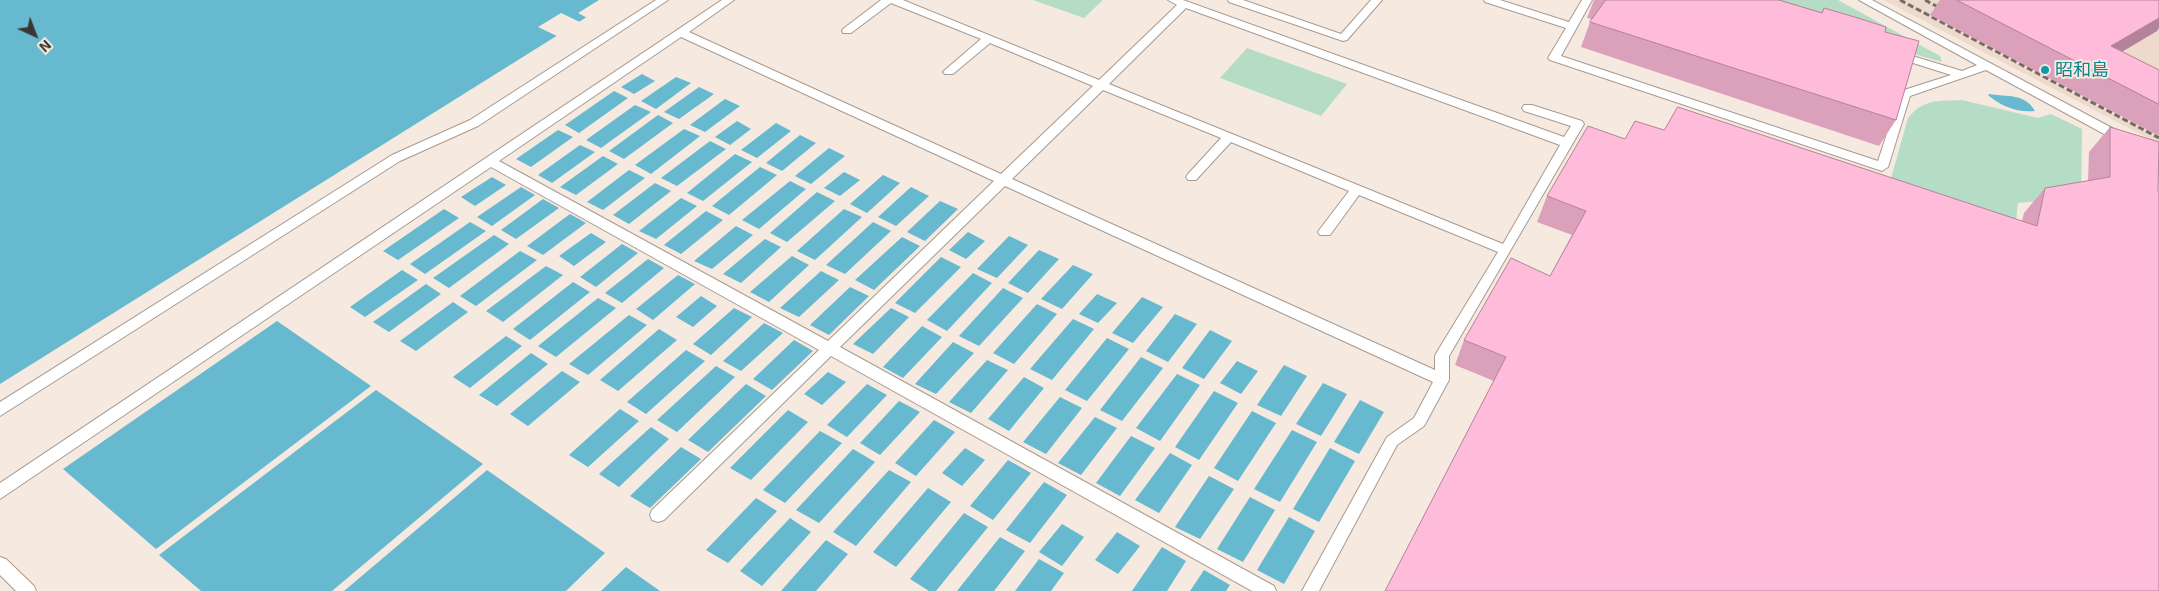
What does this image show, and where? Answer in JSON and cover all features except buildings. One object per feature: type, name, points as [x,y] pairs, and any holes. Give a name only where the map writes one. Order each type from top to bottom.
[{"type":"lane","points":[[0,410],[396,158],[474,123],[663,0]]},
{"type":"lane","points":[[0,492],[729,0]]},
{"type":"lane","points":[[847,30],[888,0]]},
{"type":"lane","points":[[894,0],[1506,250]]},
{"type":"lane","points":[[1233,0],[1343,38],[1377,0]]},
{"type":"lane","points":[[1490,0],[1572,26]]},
{"type":"lane","points":[[1587,0],[1554,58],[1882,167],[1904,94],[1986,66]]},
{"type":"lane","points":[[1864,0],[2133,144]]},
{"type":"lane","points":[[658,515],[1101,84],[1179,2],[1568,143]]},
{"type":"lane","points":[[681,32],[1442,380]]},
{"type":"lane","points":[[949,72],[988,38]]},
{"type":"lane","points":[[1888,52],[1961,74]]},
{"type":"lane","points":[[1310,591],[1392,441],[1419,422],[1442,380],[1442,356],[1506,250],[1578,124],[1528,108]]},
{"type":"lane","points":[[1192,177],[1229,137]]},
{"type":"lane","points":[[490,161],[1268,591]]},
{"type":"lane","points":[[1325,232],[1357,189]]},
{"type":"lane","points":[[0,564],[28,591]]},
{"type":"shaded area","points":[[1884,0],[2154,0],[2159,2],[2159,144]]},
{"type":"green space","points":[[1033,0],[1103,0],[1084,18]]},
{"type":"green space","points":[[1731,0],[1838,0],[1940,56],[1942,62],[1744,6]]},
{"type":"green space","points":[[1247,48],[1347,84],[1321,116],[1220,78]]},
{"type":"green space","points":[[1962,100],[2038,118],[2051,114],[2082,129],[2081,197],[2018,203],[2013,248],[1884,203],[1908,118],[1920,107],[1932,102]]},
{"type":"water","points":[[0,0],[614,0],[0,384]]},
{"type":"water","points":[[642,74],[655,81],[634,94],[621,87]]},
{"type":"water","points":[[676,77],[691,83],[656,109],[641,101]]},
{"type":"water","points":[[699,87],[714,94],[679,119],[664,112]]},
{"type":"water","points":[[614,91],[628,98],[579,133],[565,125]]},
{"type":"water","points":[[1989,94],[2021,99],[2031,105],[2035,111],[2022,111],[2010,108],[1993,99]]},
{"type":"water","points":[[725,99],[740,106],[705,132],[690,125]]},
{"type":"water","points":[[635,105],[651,112],[601,148],[586,140]]},
{"type":"water","points":[[658,115],[673,123],[624,159],[609,151]]},
{"type":"water","points":[[737,121],[751,129],[730,145],[715,137]]},
{"type":"water","points":[[776,123],[791,131],[757,158],[741,150]]},
{"type":"water","points":[[684,129],[700,136],[651,174],[635,165]]},
{"type":"water","points":[[558,130],[573,137],[531,167],[516,159]]},
{"type":"water","points":[[800,135],[816,143],[782,171],[766,163]]},
{"type":"water","points":[[710,141],[726,149],[677,186],[661,178]]},
{"type":"water","points":[[580,145],[595,152],[552,183],[538,175]]},
{"type":"water","points":[[829,148],[845,156],[811,184],[795,176]]},
{"type":"water","points":[[735,154],[752,162],[703,201],[687,193]]},
{"type":"water","points":[[603,156],[618,164],[576,195],[560,187]]},
{"type":"water","points":[[760,167],[777,175],[729,215],[712,206]]},
{"type":"water","points":[[629,170],[645,178],[603,210],[587,202]]},
{"type":"water","points":[[844,172],[860,180],[840,196],[824,188]]},
{"type":"water","points":[[883,175],[900,183],[867,213],[850,204]]},
{"type":"water","points":[[492,177],[506,185],[475,206],[461,197]]},
{"type":"water","points":[[790,181],[806,189],[759,229],[742,220]]},
{"type":"water","points":[[655,183],[671,191],[629,224],[613,215]]},
{"type":"water","points":[[521,187],[535,195],[492,226],[477,217]]},
{"type":"water","points":[[911,187],[929,196],[896,226],[878,217]]},
{"type":"water","points":[[817,192],[835,201],[787,242],[770,233]]},
{"type":"water","points":[[681,198],[697,206],[656,239],[639,231]]},
{"type":"water","points":[[543,199],[559,208],[516,239],[501,230]]},
{"type":"water","points":[[940,201],[958,209],[925,241],[907,232]]},
{"type":"water","points":[[444,209],[459,218],[398,260],[383,251]]},
{"type":"water","points":[[844,209],[862,217],[815,260],[797,251]]},
{"type":"water","points":[[706,211],[723,220],[681,254],[664,245]]},
{"type":"water","points":[[570,214],[586,223],[543,255],[527,246]]},
{"type":"water","points":[[470,222],[486,231],[425,274],[410,264]]},
{"type":"water","points":[[873,222],[891,231],[845,274],[826,265]]},
{"type":"water","points":[[736,226],[753,235],[712,269],[694,261]]},
{"type":"water","points":[[968,232],[985,241],[966,259],[949,250]]},
{"type":"water","points":[[591,233],[606,242],[574,266],[559,256]]},
{"type":"water","points":[[494,235],[509,244],[449,288],[433,278]]},
{"type":"water","points":[[1009,236],[1028,245],[997,278],[977,269]]},
{"type":"water","points":[[902,237],[920,246],[874,290],[855,280]]},
{"type":"water","points":[[765,239],[781,247],[741,283],[723,274]]},
{"type":"water","points":[[622,244],[638,253],[596,287],[580,277]]},
{"type":"water","points":[[1039,250],[1059,259],[1028,293],[1008,283]]},
{"type":"water","points":[[520,251],[537,260],[476,306],[460,296]]},
{"type":"water","points":[[792,256],[809,265],[769,302],[750,292]]},
{"type":"water","points":[[941,257],[961,267],[915,313],[895,303]]},
{"type":"water","points":[[648,259],[664,268],[622,303],[605,293]]},
{"type":"water","points":[[1073,265],[1093,274],[1062,309],[1041,299]]},
{"type":"water","points":[[546,266],[563,275],[503,322],[486,311]]},
{"type":"water","points":[[402,270],[418,280],[365,317],[350,307]]},
{"type":"water","points":[[821,271],[839,280],[799,317],[780,308]]},
{"type":"water","points":[[973,273],[992,283],[947,331],[927,320]]},
{"type":"water","points":[[678,275],[695,284],[653,320],[636,309]]},
{"type":"water","points":[[573,282],[590,292],[530,340],[513,329]]},
{"type":"water","points":[[426,284],[441,294],[389,332],[373,322]]},
{"type":"water","points":[[850,287],[869,296],[829,335],[810,325]]},
{"type":"water","points":[[1003,288],[1023,298],[979,346],[959,336]]},
{"type":"water","points":[[1097,294],[1117,303],[1098,323],[1079,314]]},
{"type":"water","points":[[701,296],[717,306],[693,327],[676,317]]},
{"type":"water","points":[[1142,297],[1163,307],[1133,343],[1112,333]]},
{"type":"water","points":[[598,298],[616,308],[556,357],[538,346]]},
{"type":"water","points":[[453,302],[468,312],[416,351],[400,341]]},
{"type":"water","points":[[1037,304],[1057,314],[1014,364],[993,353]]},
{"type":"water","points":[[734,308],[752,317],[711,355],[693,344]]},
{"type":"water","points":[[891,308],[909,317],[873,354],[853,344]]},
{"type":"water","points":[[1175,314],[1197,324],[1168,362],[1146,351]]},
{"type":"water","points":[[629,315],[647,325],[588,375],[569,364]]},
{"type":"water","points":[[1073,319],[1094,329],[1052,380],[1030,369]]},
{"type":"water","points":[[277,321],[371,386],[156,549],[63,469]]},
{"type":"water","points":[[764,323],[783,333],[741,371],[723,361]]},
{"type":"water","points":[[922,326],[942,337],[903,378],[883,367]]},
{"type":"water","points":[[659,329],[677,340],[618,391],[600,380]]},
{"type":"water","points":[[1210,330],[1232,341],[1204,379],[1182,368]]},
{"type":"water","points":[[506,336],[522,346],[470,388],[453,377]]},
{"type":"water","points":[[1107,338],[1129,349],[1087,401],[1065,390]]},
{"type":"water","points":[[794,340],[813,351],[772,390],[753,379]]},
{"type":"water","points":[[953,342],[974,353],[936,394],[915,384]]},
{"type":"water","points":[[686,350],[705,361],[646,414],[627,402]]},
{"type":"water","points":[[531,353],[548,364],[497,406],[479,395]]},
{"type":"water","points":[[1141,357],[1163,368],[1122,421],[1100,410]]},
{"type":"water","points":[[987,360],[1008,370],[971,413],[949,402]]},
{"type":"water","points":[[1237,361],[1258,371],[1241,394],[1220,383]]},
{"type":"water","points":[[1284,365],[1307,376],[1281,416],[1257,405]]},
{"type":"water","points":[[716,366],[735,377],[677,432],[657,420]]},
{"type":"water","points":[[562,371],[580,382],[528,426],[510,414]]},
{"type":"water","points":[[828,372],[846,382],[822,405],[804,394]]},
{"type":"water","points":[[1177,374],[1200,385],[1160,441],[1136,428]]},
{"type":"water","points":[[1024,377],[1044,388],[1009,431],[988,419]]},
{"type":"water","points":[[1323,383],[1347,394],[1321,436],[1296,424]]},
{"type":"water","points":[[746,384],[766,396],[708,452],[688,440]]},
{"type":"water","points":[[867,384],[887,395],[847,437],[827,425]]},
{"type":"water","points":[[376,390],[483,464],[332,591],[201,591],[159,555]]},
{"type":"water","points":[[1214,391],[1238,403],[1199,460],[1175,447]]},
{"type":"water","points":[[1060,397],[1082,408],[1046,454],[1023,442]]},
{"type":"water","points":[[1360,400],[1384,412],[1359,454],[1334,442]]},
{"type":"water","points":[[899,401],[920,412],[880,455],[860,443]]},
{"type":"water","points":[[620,409],[639,421],[588,467],[569,455]]},
{"type":"water","points":[[788,410],[808,422],[751,480],[730,468]]},
{"type":"water","points":[[1252,411],[1276,423],[1238,481],[1214,468]]},
{"type":"water","points":[[1095,417],[1117,428],[1081,475],[1058,463]]},
{"type":"water","points":[[934,420],[955,432],[916,476],[895,463]]},
{"type":"water","points":[[651,427],[669,439],[619,487],[599,474]]},
{"type":"water","points":[[1292,430],[1317,442],[1280,502],[1254,489]]},
{"type":"water","points":[[820,431],[842,443],[785,503],[763,490]]},
{"type":"water","points":[[1131,436],[1155,448],[1120,496],[1096,483]]},
{"type":"water","points":[[681,447],[701,459],[650,508],[630,496]]},
{"type":"water","points":[[965,448],[985,460],[962,486],[942,473]]},
{"type":"water","points":[[1330,448],[1355,461],[1319,522],[1293,509]]},
{"type":"water","points":[[853,449],[875,462],[819,523],[796,510]]},
{"type":"water","points":[[1170,453],[1192,465],[1159,513],[1135,500]]},
{"type":"water","points":[[1008,460],[1031,473],[993,520],[970,506]]},
{"type":"water","points":[[487,470],[605,553],[566,591],[344,591]]},
{"type":"water","points":[[889,470],[911,482],[856,546],[833,532]]},
{"type":"water","points":[[1209,476],[1234,489],[1200,539],[1175,527]]},
{"type":"water","points":[[1044,482],[1067,495],[1030,543],[1006,530]]},
{"type":"water","points":[[928,488],[951,502],[896,567],[873,552]]},
{"type":"water","points":[[1250,497],[1275,510],[1243,562],[1217,549]]},
{"type":"water","points":[[756,498],[777,511],[728,563],[706,550]]},
{"type":"water","points":[[964,513],[988,527],[936,591],[929,591],[910,579]]},
{"type":"water","points":[[1289,517],[1315,531],[1284,584],[1257,570]]},
{"type":"water","points":[[790,518],[811,532],[762,586],[740,571]]},
{"type":"water","points":[[1062,524],[1084,537],[1062,566],[1039,552]]},
{"type":"water","points":[[1117,532],[1140,546],[1118,574],[1095,560]]},
{"type":"water","points":[[1000,537],[1025,551],[994,591],[957,591]]},
{"type":"water","points":[[826,540],[848,554],[816,591],[781,591]]},
{"type":"water","points":[[1162,547],[1186,561],[1167,591],[1132,591]]},
{"type":"water","points":[[1039,559],[1064,573],[1051,591],[1015,591]]},
{"type":"water","points":[[626,567],[660,591],[601,591]]},
{"type":"water","points":[[1204,570],[1230,585],[1226,591],[1190,591]]},
{"type":"pier","points":[[599,0],[616,0],[589,19],[578,13]]},
{"type":"pier","points":[[561,13],[582,23],[559,37],[538,27]]},
{"type":"railway","points":[[1900,0],[2159,138]]},
{"type":"railway","points":[[1925,0],[1949,13]]},
{"type":"place","name":"昭和島","points":[[2045,70]]}]
